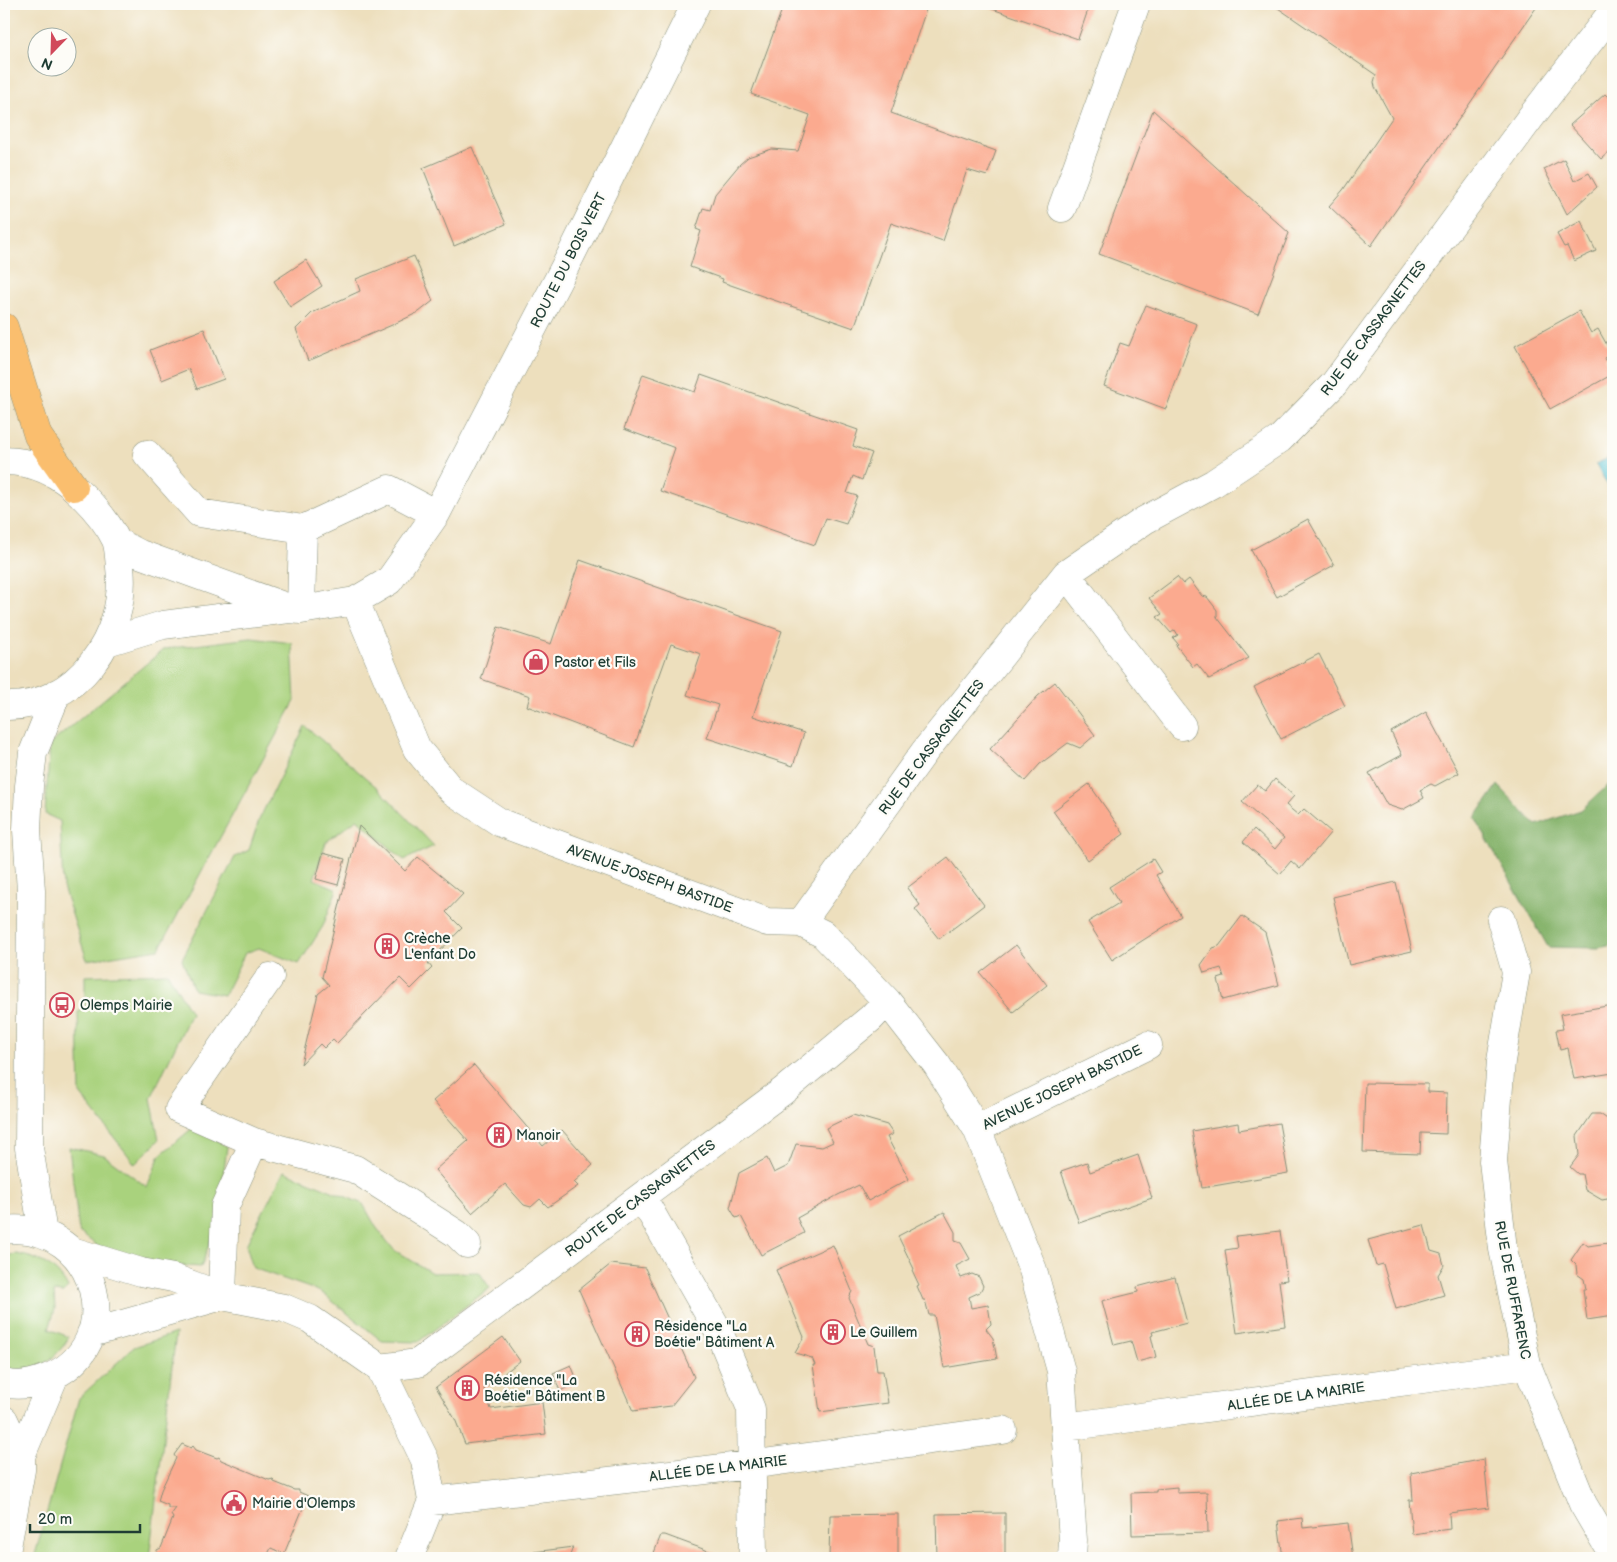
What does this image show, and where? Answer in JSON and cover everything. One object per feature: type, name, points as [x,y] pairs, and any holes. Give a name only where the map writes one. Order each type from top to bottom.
[{"type":"main road","points":[[4,327],[38,436],[74,487]]},
{"type":"street","name":"ROUTE DU BOIS VERT","points":[[355,601],[389,580],[436,514],[571,255],[696,4]]},
{"type":"street","points":[[1062,208],[1136,4]]},
{"type":"street","name":"RUE DE CASSAGNETTES","points":[[801,923],[925,751],[1066,574],[1145,520],[1214,483],[1280,439],[1334,384],[1526,124],[1613,11]]},
{"type":"street","points":[[147,454],[199,513],[303,530],[389,489],[436,514]]},
{"type":"street","points":[[4,461],[42,468],[59,476],[74,487],[102,517],[117,542],[122,585],[118,615],[107,642],[86,671],[57,693],[15,707],[4,706]]},
{"type":"street","points":[[295,609],[303,530]]},
{"type":"street","points":[[117,542],[140,554],[295,609]]},
{"type":"street","points":[[1066,574],[1182,726]]},
{"type":"street","points":[[107,642],[163,625],[355,601]]},
{"type":"street","name":"AVENUE JOSEPH BASTIDE","points":[[355,601],[417,749],[451,790],[500,823],[767,922],[801,923],[823,934],[887,1001],[937,1065],[977,1129],[1032,1270],[1062,1371],[1073,1540],[1072,1558]]},
{"type":"street","points":[[44,1233],[29,1148],[31,890],[27,830],[33,753],[57,693]]},
{"type":"street","name":"RUE DE RUFFARENC","points":[[1501,920],[1516,972],[1501,1061],[1493,1161],[1503,1249],[1528,1365],[1583,1504],[1613,1555]]},
{"type":"street","points":[[270,977],[179,1109],[254,1142],[354,1169],[457,1234],[467,1244]]},
{"type":"street","name":"ROUTE DE CASSAGNETTES","points":[[380,1368],[418,1363],[783,1091],[871,1018],[887,1001]]},
{"type":"street","name":"AVENUE JOSEPH BASTIDE","points":[[977,1129],[1148,1044]]},
{"type":"street","points":[[222,1296],[225,1206],[254,1142]]},
{"type":"street","points":[[642,1197],[719,1332],[751,1409],[750,1465],[753,1558]]},
{"type":"street","points":[[4,1230],[20,1228],[44,1233],[59,1240],[72,1251],[85,1268],[94,1289],[95,1310],[91,1333],[83,1350],[70,1365],[55,1376],[31,1384],[4,1383]]},
{"type":"street","points":[[72,1251],[141,1272],[173,1278],[222,1296],[284,1308],[310,1319],[380,1368],[425,1460],[432,1501],[409,1558]]},
{"type":"street","points":[[91,1333],[222,1296]]},
{"type":"street","name":"ALLÉE DE LA MAIRIE","points":[[1065,1427],[1528,1365]]},
{"type":"street","points":[[5,1558],[21,1470],[21,1456],[55,1376]]},
{"type":"street","points":[[4,1420],[21,1456]]},
{"type":"street","name":"ALLÉE DE LA MAIRIE","points":[[432,1501],[750,1465],[1003,1430]]},
{"type":"green space","points":[[251,638],[292,643],[295,701],[159,949],[87,960],[63,887],[60,821],[45,814],[50,744],[164,649]]},
{"type":"green space","points":[[305,726],[380,790],[434,846],[404,860],[357,819],[326,842],[314,879],[337,889],[323,926],[299,964],[259,948],[245,953],[224,995],[194,990],[182,959],[235,857],[249,850],[259,820]]},
{"type":"green space","points":[[1613,781],[1613,945],[1598,948],[1548,947],[1475,818],[1498,785],[1536,825],[1581,810]]},
{"type":"green space","points":[[168,973],[191,1013],[151,1098],[159,1140],[135,1164],[80,1094],[78,1012],[85,1009],[85,976]]},
{"type":"green space","points":[[195,1126],[227,1147],[217,1222],[201,1267],[159,1264],[111,1256],[79,1232],[69,1147],[104,1155],[147,1187],[160,1155]]},
{"type":"green space","points":[[284,1171],[363,1204],[376,1227],[394,1250],[432,1273],[479,1272],[490,1288],[418,1342],[382,1341],[321,1292],[253,1268],[246,1245]]},
{"type":"green space","points":[[16,1254],[46,1264],[64,1280],[68,1288],[63,1293],[54,1292],[55,1309],[49,1329],[69,1337],[57,1353],[42,1365],[14,1371],[4,1370],[4,1256]]},
{"type":"green space","points":[[176,1333],[149,1558],[34,1558],[79,1398],[134,1347]]},
{"type":"water","points":[[1613,456],[1613,483],[1608,486],[1596,464]]},
{"type":"building","points":[[784,4],[928,4],[891,113],[996,151],[987,176],[967,170],[943,241],[891,223],[854,328],[722,282],[723,279],[690,267],[701,231],[696,229],[703,208],[710,210],[715,194],[740,164],[748,157],[772,149],[798,151],[810,115],[751,94]]},
{"type":"building","points":[[978,4],[1090,4],[1078,39]]},
{"type":"building","points":[[1277,4],[1538,5],[1371,246],[1329,206],[1343,190],[1392,118],[1375,87],[1376,75],[1275,6]]},
{"type":"building","points":[[1613,92],[1613,152],[1611,150],[1601,159],[1570,125],[1605,94],[1608,97]]},
{"type":"building","points":[[1153,110],[1289,233],[1258,314],[1099,254]]},
{"type":"building","points":[[472,147],[506,224],[454,246],[423,168]]},
{"type":"building","points":[[1564,159],[1574,181],[1589,173],[1597,187],[1567,214],[1544,169]]},
{"type":"building","points":[[1581,221],[1596,251],[1574,261],[1567,246],[1564,247],[1557,234]]},
{"type":"building","points":[[414,256],[433,301],[419,312],[392,325],[308,361],[296,329],[312,313],[360,291],[356,279]]},
{"type":"building","points":[[306,260],[322,286],[290,307],[274,281]]},
{"type":"building","points":[[1146,305],[1197,324],[1166,409],[1104,386],[1120,343],[1129,346]]},
{"type":"building","points":[[1579,311],[1591,333],[1598,329],[1612,354],[1605,358],[1613,374],[1550,409],[1515,346]]},
{"type":"building","points":[[204,329],[224,379],[197,389],[189,369],[162,380],[150,350]]},
{"type":"building","points":[[643,374],[695,392],[701,375],[858,430],[853,446],[872,453],[862,480],[853,476],[847,493],[857,496],[846,524],[826,518],[815,545],[660,491],[675,448],[624,429]]},
{"type":"building","points":[[1308,519],[1334,565],[1277,597],[1251,550]]},
{"type":"building","points":[[580,560],[782,631],[753,716],[804,733],[793,766],[707,738],[718,705],[687,695],[701,654],[671,644],[634,747],[527,706],[530,696],[481,679],[498,627],[551,644]]},
{"type":"building","points":[[1177,577],[1183,584],[1189,579],[1202,596],[1207,597],[1217,610],[1217,617],[1249,658],[1209,679],[1197,664],[1193,667],[1176,645],[1178,644],[1173,638],[1178,635],[1175,630],[1171,633],[1157,617],[1162,614],[1149,598]]},
{"type":"building","points":[[1319,654],[1345,706],[1281,739],[1254,687]]},
{"type":"building","points":[[1055,682],[1095,735],[1080,748],[1068,743],[1040,764],[1025,781],[990,749],[1038,696]]},
{"type":"building","points":[[1426,712],[1459,773],[1435,786],[1431,784],[1420,790],[1424,798],[1402,810],[1387,805],[1369,773],[1402,755],[1391,732]]},
{"type":"building","points":[[1275,779],[1294,796],[1286,805],[1298,815],[1304,809],[1331,832],[1300,869],[1291,861],[1280,874],[1243,842],[1254,829],[1275,849],[1284,838],[1242,802],[1257,785],[1265,791]]},
{"type":"building","points":[[1089,784],[1124,834],[1088,860],[1053,811]]},
{"type":"building","name":"Crèche L'enfant Do","points":[[359,826],[405,871],[418,857],[463,894],[446,912],[462,928],[428,963],[432,968],[411,989],[400,978],[337,1043],[333,1039],[324,1048],[320,1044],[301,1064],[318,994],[329,985],[322,977]]},
{"type":"building","points":[[323,853],[345,859],[338,885],[316,879]]},
{"type":"building","points":[[948,857],[984,905],[939,939],[915,909],[920,905],[907,888]]},
{"type":"building","points":[[1153,859],[1161,872],[1156,875],[1181,916],[1112,960],[1088,922],[1119,903],[1109,887]]},
{"type":"building","points":[[1396,882],[1412,951],[1349,965],[1333,897]]},
{"type":"building","points":[[1242,916],[1265,932],[1279,985],[1223,1000],[1218,979],[1224,977],[1221,968],[1204,973],[1201,965],[1213,948],[1219,946]]},
{"type":"building","points":[[1016,945],[1047,985],[1013,1012],[980,973]]},
{"type":"building","points":[[1613,1005],[1613,1073],[1574,1079],[1568,1048],[1560,1050],[1556,1030],[1563,1029],[1560,1014]]},
{"type":"building","name":"Manoir","points":[[474,1065],[543,1146],[562,1130],[593,1165],[574,1182],[578,1186],[548,1207],[540,1199],[531,1207],[524,1205],[505,1184],[472,1213],[435,1170],[468,1141],[433,1101]]},
{"type":"building","points":[[1365,1083],[1428,1084],[1428,1092],[1447,1093],[1446,1134],[1421,1133],[1420,1154],[1363,1152]]},
{"type":"building","points":[[1592,1114],[1600,1114],[1613,1123],[1613,1198],[1602,1200],[1585,1190],[1582,1174],[1578,1174],[1570,1167],[1579,1155],[1577,1136]]},
{"type":"building","points":[[853,1115],[887,1125],[893,1134],[887,1137],[909,1179],[868,1201],[859,1185],[838,1195],[797,1218],[804,1233],[761,1255],[741,1216],[736,1218],[730,1208],[739,1173],[767,1158],[774,1173],[788,1166],[796,1144],[822,1147],[833,1142],[826,1128]]},
{"type":"building","points":[[1238,1123],[1239,1130],[1279,1123],[1288,1173],[1202,1188],[1192,1131]]},
{"type":"building","points":[[1138,1155],[1152,1198],[1079,1223],[1061,1171],[1087,1162],[1090,1172]]},
{"type":"building","points":[[944,1212],[955,1232],[955,1241],[961,1243],[970,1259],[956,1266],[961,1278],[972,1274],[979,1277],[983,1286],[980,1292],[969,1297],[971,1308],[988,1305],[991,1324],[986,1329],[993,1338],[997,1359],[944,1368],[934,1315],[929,1315],[925,1300],[923,1300],[917,1286],[919,1285],[912,1270],[914,1269],[898,1236]]},
{"type":"building","points":[[1424,1225],[1431,1251],[1441,1254],[1444,1265],[1438,1275],[1444,1295],[1396,1309],[1383,1264],[1376,1266],[1368,1240]]},
{"type":"building","points":[[1280,1231],[1287,1280],[1279,1281],[1285,1326],[1237,1333],[1225,1250],[1238,1248],[1236,1236]]},
{"type":"building","points":[[1583,1242],[1588,1246],[1608,1243],[1609,1253],[1613,1252],[1613,1316],[1587,1320],[1583,1289],[1586,1289],[1584,1279],[1577,1274],[1576,1265],[1571,1260]]},
{"type":"building","name":"Le Guillem","points":[[833,1245],[852,1291],[849,1298],[868,1344],[874,1346],[877,1371],[883,1371],[888,1403],[820,1412],[813,1365],[815,1365],[812,1358],[795,1353],[804,1337],[776,1270]]},
{"type":"building","name":"Résidence \"La Boétie\" Bâtiment A","points":[[611,1264],[645,1268],[694,1377],[671,1406],[633,1411],[579,1290]]},
{"type":"building","points":[[1175,1277],[1187,1323],[1152,1332],[1153,1335],[1151,1336],[1156,1357],[1137,1362],[1131,1341],[1114,1345],[1102,1301],[1138,1292],[1137,1287]]},
{"type":"building","name":"Résidence \"La Boétie\" Bâtiment B","points":[[503,1337],[520,1361],[484,1389],[491,1409],[542,1402],[546,1434],[465,1444],[455,1419],[436,1387]]},
{"type":"building","points":[[571,1365],[578,1382],[560,1391],[553,1373]]},
{"type":"building","name":"Mairie d'Olemps","points":[[182,1444],[191,1448],[193,1446],[196,1450],[217,1458],[219,1457],[221,1460],[269,1480],[273,1479],[274,1482],[294,1490],[299,1490],[299,1492],[308,1496],[284,1554],[271,1548],[266,1558],[156,1558],[157,1550],[161,1548],[173,1518],[171,1515],[176,1508],[168,1508],[168,1505],[158,1501],[176,1458],[174,1455]]},
{"type":"building","points":[[1484,1459],[1489,1508],[1449,1513],[1450,1529],[1412,1534],[1409,1500],[1413,1500],[1411,1473]]},
{"type":"building","points":[[1177,1487],[1177,1493],[1207,1492],[1208,1533],[1132,1535],[1131,1493],[1156,1492],[1156,1489]]},
{"type":"building","points":[[1005,1513],[1005,1558],[937,1558],[936,1514]]},
{"type":"building","points":[[898,1514],[898,1558],[829,1558],[830,1515]]},
{"type":"building","points":[[1302,1518],[1303,1528],[1348,1523],[1353,1558],[1283,1558],[1278,1521]]},
{"type":"building","points":[[661,1535],[722,1556],[721,1558],[652,1558]]},
{"type":"building","points":[[573,1547],[569,1558],[494,1558],[494,1557]]},
{"type":"place","name":"Pastor et Fils","points":[[536,662]]},
{"type":"place","name":"Crèche L'enfant Do","points":[[387,946]]},
{"type":"place","name":"Olemps Mairie","points":[[62,1005]]},
{"type":"place","name":"Manoir","points":[[499,1135]]},
{"type":"place","name":"Le Guillem","points":[[833,1332]]},
{"type":"place","name":"Résidence \"La Boétie\" Bâtiment A","points":[[637,1334]]},
{"type":"place","name":"Résidence \"La Boétie\" Bâtiment B","points":[[467,1388]]},
{"type":"place","name":"Mairie d'Olemps","points":[[234,1503]]}]
